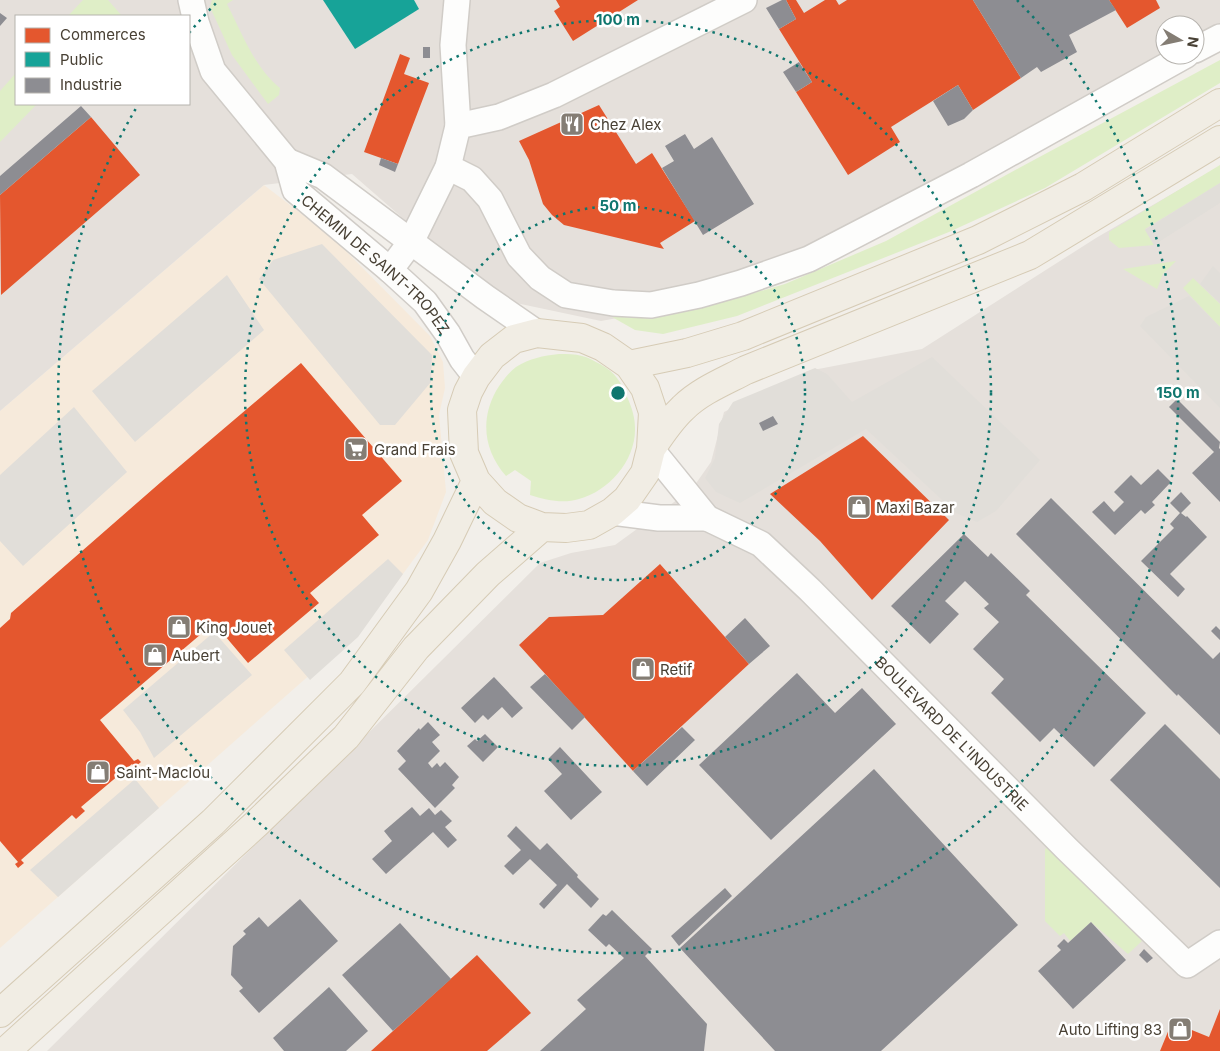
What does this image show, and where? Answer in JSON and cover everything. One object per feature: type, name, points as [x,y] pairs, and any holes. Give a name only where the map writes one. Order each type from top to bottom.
[{"type":"main road","points":[[629,365],[701,350],[743,336],[978,240],[1083,187],[1220,103]]},
{"type":"main road","points":[[652,448],[668,424],[702,393],[746,370],[1030,255],[1220,140]]},
{"type":"main road","points":[[537,333],[582,338],[603,347],[629,365],[645,388],[654,412],[652,448],[645,473],[628,500],[589,525],[566,528],[542,527],[518,518],[495,502],[476,481],[464,453],[462,410],[468,392],[476,377],[492,356],[514,339],[537,333]]},
{"type":"main road","points":[[0,1013],[213,822],[352,683],[420,591],[476,481]]},
{"type":"main road","points":[[6,1051],[256,824],[339,744],[416,648],[488,574],[542,527]]},
{"type":"street","name":"CHEMIN DE SAINT-TROPEZ","points":[[191,0],[196,22],[214,71],[287,161],[295,190],[425,302],[476,377]]},
{"type":"street","points":[[390,270],[411,242],[448,167],[458,126],[453,45],[457,0]]},
{"type":"street","points":[[458,126],[499,117],[554,95],[744,0]]},
{"type":"street","points":[[1205,45],[1220,37]]},
{"type":"street","points":[[448,167],[472,180],[490,199],[519,256],[540,278],[566,295],[613,303],[651,305],[741,283],[809,259],[971,175],[1168,65]]},
{"type":"street","points":[[287,161],[323,176],[485,298],[537,333]]},
{"type":"street","name":"BOULEVARD DE L'INDUSTRIE","points":[[652,448],[707,518]]},
{"type":"street","name":"BOULEVARD DE L'INDUSTRIE","points":[[612,512],[659,518],[707,518],[761,544],[810,590],[1067,849],[1187,964],[1220,943]]},
{"type":"shaded area","points":[[0,0],[1220,0],[1220,47],[1205,55],[1205,15],[1155,15],[1155,65],[1185,65],[733,297],[601,321],[516,303],[436,247],[352,174],[264,185],[0,411]]},
{"type":"shaded area","points":[[1220,166],[1220,1051],[47,1051],[540,563],[571,553],[615,545],[692,489],[711,462],[724,412],[808,371],[922,349],[1096,238]]},
{"type":"shaded area","points":[[1220,183],[1220,203],[1154,245],[1145,230]]},
{"type":"shaded area","points":[[264,185],[334,239],[430,336],[443,362],[445,388],[439,415],[446,492],[428,540],[363,628],[0,948],[0,411]]},
{"type":"shaded area","points":[[322,244],[432,355],[431,382],[395,425],[380,425],[259,279],[273,260]]},
{"type":"shaded area","points":[[1213,266],[1220,273],[1220,303],[1200,284]]},
{"type":"shaded area","points":[[227,275],[264,330],[135,442],[92,391]]},
{"type":"shaded area","points":[[1189,296],[1220,327],[1220,408],[1140,326],[1146,317]]},
{"type":"shaded area","points":[[932,357],[1040,460],[996,511],[977,522],[956,513],[866,429],[740,503],[716,492],[705,478],[715,458],[719,424],[733,402],[815,368],[827,374],[852,402]]},
{"type":"shaded area","points":[[74,407],[127,472],[23,566],[0,541],[0,475]]},
{"type":"shaded area","points":[[388,559],[403,574],[358,637],[310,680],[284,650]]},
{"type":"shaded area","points":[[214,632],[252,675],[154,758],[140,732],[123,710]]},
{"type":"shaded area","points":[[135,779],[159,808],[58,897],[30,870]]},
{"type":"green space","points":[[83,0],[108,0],[121,15],[69,15]]},
{"type":"green space","points":[[212,0],[233,0],[227,4],[249,49],[263,70],[280,88],[279,95],[268,104],[232,55],[210,7]]},
{"type":"green space","points":[[1220,60],[1220,83],[1045,188],[949,232],[737,316],[663,334],[635,330],[605,313],[652,312],[726,301],[785,284],[886,241]]},
{"type":"green space","points":[[15,74],[15,105],[36,105],[0,142],[0,91]]},
{"type":"green space","points":[[1220,165],[1220,183],[1145,229],[1154,245],[1119,248],[1109,240],[1109,232]]},
{"type":"green space","points":[[1176,261],[1163,274],[1157,289],[1123,269]]},
{"type":"green space","points":[[1193,278],[1220,304],[1220,327],[1183,288]]},
{"type":"green space","points":[[559,354],[574,354],[589,358],[610,371],[617,378],[626,393],[635,424],[631,451],[619,472],[601,489],[579,499],[567,501],[548,500],[530,495],[531,481],[515,470],[506,476],[489,446],[486,424],[491,402],[507,375],[526,361]]},
{"type":"green space","points":[[1050,846],[1142,941],[1128,954],[1091,922],[1070,941],[1064,933],[1060,936],[1045,921],[1045,849]]},
{"type":"building: Commerces","points":[[556,0],[638,0],[573,41],[554,11],[560,7]]},
{"type":"building: Commerces","points":[[786,0],[796,0],[804,13],[825,0],[836,0],[839,5],[847,0],[973,0],[1021,78],[973,110],[958,85],[891,127],[900,142],[848,175],[796,92],[812,82],[779,29],[796,19]]},
{"type":"building: Commerces","points":[[1109,0],[1156,0],[1160,8],[1127,28]]},
{"type":"building: Commerces","points":[[400,54],[410,58],[404,74],[429,83],[398,164],[364,152]]},
{"type":"building: Commerces","points":[[599,105],[636,164],[652,153],[695,221],[660,243],[664,249],[564,225],[543,204],[529,160],[519,141]]},
{"type":"building: Commerces","points":[[91,117],[140,175],[1,295],[0,195]]},
{"type":"building: Commerces","points":[[301,363],[402,481],[362,515],[379,535],[310,593],[319,603],[248,663],[214,623],[100,720],[134,761],[138,759],[141,762],[135,767],[132,764],[81,807],[85,811],[76,819],[72,815],[21,860],[24,863],[18,868],[15,864],[18,862],[0,841],[0,628],[10,619],[11,613]]},
{"type":"building: Commerces","name":"Maxi Bazar","points":[[863,436],[949,520],[872,600],[820,541],[770,494]]},
{"type":"building: Commerces","name":"Retif","points":[[660,564],[749,664],[633,771],[519,645],[549,617],[603,615]]},
{"type":"building: Commerces","points":[[477,955],[531,1013],[487,1051],[371,1051]]},
{"type":"building: Commerces","name":"Auto Lifting 83","points":[[1220,1009],[1220,1051],[1160,1051],[1172,1022],[1209,1037]]},
{"type":"building: Public","points":[[323,0],[414,0],[419,9],[355,49]]},
{"type":"building: Industrie","points":[[786,0],[796,19],[779,29],[766,8]]},
{"type":"building: Industrie","points":[[973,0],[1109,0],[1116,10],[1069,35],[1077,52],[1041,72],[1037,67],[1021,78]]},
{"type":"building: Industrie","points":[[0,13],[7,18],[0,26]]},
{"type":"building: Industrie","points":[[423,47],[430,47],[430,58],[423,58]]},
{"type":"building: Industrie","points":[[799,62],[812,82],[796,92],[783,72]]},
{"type":"building: Industrie","points":[[958,85],[973,110],[964,119],[948,126],[933,101]]},
{"type":"building: Industrie","points":[[81,106],[91,117],[0,195],[0,176]]},
{"type":"building: Industrie","points":[[685,134],[694,149],[712,137],[754,204],[703,235],[662,168],[674,161],[665,146]]},
{"type":"building: Industrie","points":[[381,158],[398,164],[395,172],[379,165]]},
{"type":"building: Industrie","points":[[1177,399],[1220,442],[1220,502],[1192,473],[1214,452],[1169,407]]},
{"type":"building: Industrie","points":[[773,416],[778,424],[763,431],[759,423]]},
{"type":"building: Industrie","points":[[1158,469],[1171,482],[1152,502],[1155,505],[1145,514],[1141,510],[1115,535],[1092,512],[1104,501],[1114,512],[1124,502],[1114,492],[1131,475],[1141,485]]},
{"type":"building: Industrie","points":[[1181,492],[1191,503],[1181,513],[1187,516],[1207,537],[1170,574],[1185,589],[1178,597],[1141,561],[1174,528],[1170,524],[1180,513],[1170,503]]},
{"type":"building: Industrie","points":[[1051,498],[1213,659],[1220,652],[1220,735],[1178,694],[1177,696],[1016,534]]},
{"type":"building: Industrie","points":[[964,534],[988,557],[991,553],[1030,591],[1026,595],[1146,713],[1094,767],[1054,728],[1040,742],[991,693],[1004,679],[973,649],[999,622],[984,608],[989,604],[965,581],[945,601],[959,614],[930,644],[891,606]]},
{"type":"building: Industrie","points":[[745,618],[770,646],[749,664],[725,637]]},
{"type":"building: Industrie","points":[[1216,626],[1220,630],[1220,640],[1211,631]]},
{"type":"building: Industrie","points":[[797,673],[835,713],[862,688],[896,724],[771,840],[699,765]]},
{"type":"building: Industrie","points":[[545,674],[585,717],[572,730],[530,687]]},
{"type":"building: Industrie","points":[[494,677],[523,708],[512,718],[502,707],[488,720],[483,715],[475,723],[461,708]]},
{"type":"building: Industrie","points":[[428,722],[440,735],[432,742],[440,751],[428,763],[432,768],[437,763],[440,767],[445,762],[459,777],[452,785],[455,788],[435,808],[398,769],[406,761],[397,751],[419,728],[420,730]]},
{"type":"building: Industrie","points":[[1165,724],[1220,779],[1220,888],[1110,780]]},
{"type":"building: Industrie","points":[[682,727],[695,740],[647,786],[633,771]]},
{"type":"building: Industrie","points":[[485,734],[498,747],[483,762],[467,746]]},
{"type":"building: Industrie","points":[[560,747],[602,792],[571,820],[544,791],[562,774],[548,759]]},
{"type":"building: Industrie","points":[[874,769],[1018,925],[881,1051],[775,1051],[680,948]]},
{"type":"building: Industrie","points":[[412,807],[420,816],[429,808],[435,815],[441,810],[452,821],[445,827],[457,840],[448,848],[433,832],[386,874],[372,859],[392,841],[384,831]]},
{"type":"building: Industrie","points":[[516,826],[540,850],[547,843],[578,875],[577,877],[599,899],[591,908],[567,884],[544,909],[539,904],[557,885],[530,859],[513,875],[504,866],[521,850],[507,836]]},
{"type":"building: Industrie","points":[[725,888],[732,896],[679,946],[671,936]]},
{"type":"building: Industrie","points":[[300,899],[338,941],[259,1013],[239,991],[243,988],[231,975],[233,946],[246,934],[243,931],[259,917],[268,927]]},
{"type":"building: Industrie","points":[[612,910],[652,949],[645,956],[707,1024],[704,1051],[540,1051],[586,1009],[577,1000],[624,958],[609,944],[606,947],[588,930],[603,914],[606,916]]},
{"type":"building: Industrie","points":[[1091,922],[1126,960],[1073,1009],[1038,971],[1061,950],[1057,946],[1064,939],[1068,943]]},
{"type":"building: Industrie","points":[[400,923],[451,979],[393,1031],[342,975]]},
{"type":"building: Industrie","points":[[1144,949],[1153,958],[1147,963],[1139,955]]},
{"type":"building: Industrie","points":[[329,987],[368,1031],[346,1051],[284,1051],[273,1038]]},
{"type":"place","name":"Chez Alex","points":[[572,124]]},
{"type":"place","name":"Grand Frais","points":[[356,449]]},
{"type":"place","name":"Maxi Bazar","points":[[859,507]]},
{"type":"place","name":"King Jouet","points":[[179,627]]},
{"type":"place","name":"Aubert","points":[[155,655]]},
{"type":"place","name":"Retif","points":[[643,669]]},
{"type":"place","name":"Saint-Maclou","points":[[98,772]]},
{"type":"place","name":"Auto Lifting 83","points":[[1180,1029]]}]
